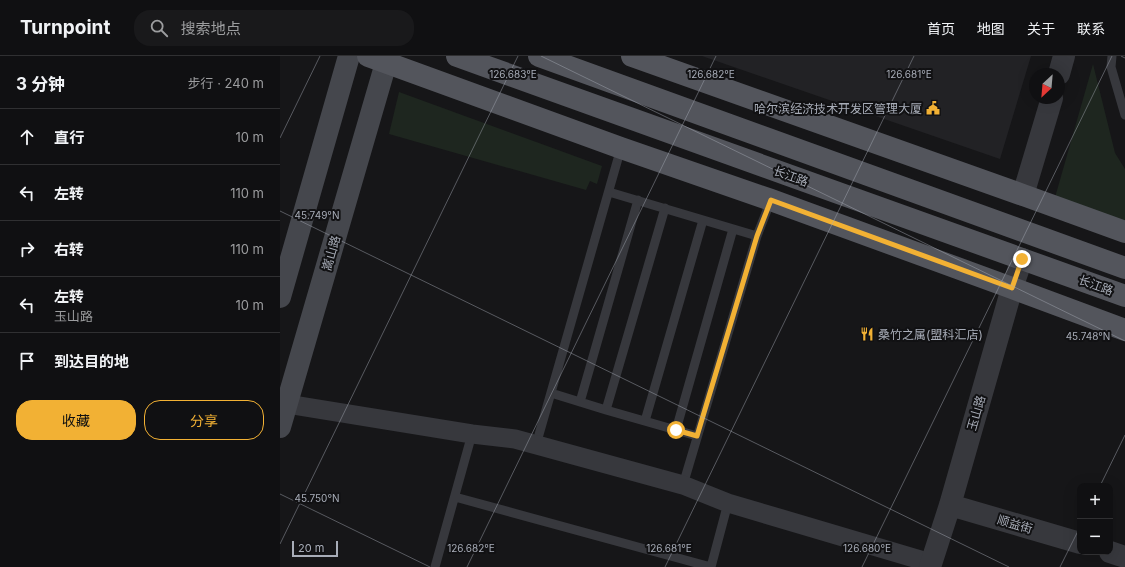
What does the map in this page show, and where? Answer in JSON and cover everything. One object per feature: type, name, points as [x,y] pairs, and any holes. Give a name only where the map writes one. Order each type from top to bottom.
[{"type":"main road","points":[[280,297],[349,56]]},
{"type":"main road","name":"长江路","points":[[458,56],[1125,296]]},
{"type":"main road","points":[[538,56],[1125,268]]},
{"type":"main road","points":[[632,56],[1125,232]]},
{"type":"main road","points":[[381,58],[621,148],[771,200],[1125,330]]},
{"type":"main road","name":"嵩山路","points":[[280,427],[283,404],[381,58]]},
{"type":"street","points":[[1061,68],[1064,56]]},
{"type":"street","points":[[1023,195],[1050,104]]},
{"type":"street","name":"玉山路","points":[[931,565],[950,505],[1012,288],[1022,259]]},
{"type":"street","points":[[283,404],[472,434],[515,439],[683,486],[728,503],[931,565]]},
{"type":"street","name":"顺益街","points":[[950,505],[1077,542]]},
{"type":"street","points":[[1113,553],[1125,556]]},
{"type":"lane","points":[[1112,56],[1111,67],[1125,115]]},
{"type":"lane","points":[[536,445],[621,148]]},
{"type":"lane","points":[[609,192],[757,236]]},
{"type":"lane","points":[[580,402],[638,200]]},
{"type":"lane","points":[[683,486],[757,236],[771,200]]},
{"type":"lane","points":[[606,410],[665,208]]},
{"type":"lane","points":[[645,421],[704,220]]},
{"type":"lane","points":[[676,430],[733,229]]},
{"type":"lane","points":[[551,393],[697,436]]},
{"type":"lane","points":[[435,567],[472,434]]},
{"type":"lane","points":[[455,497],[711,567],[728,503]]},
{"type":"shaded area","name":"哈尔滨经济技术开发区管理大厦","points":[[702,56],[1031,56],[1000,159]]},
{"type":"shaded area","points":[[1093,64],[1115,153],[1125,169],[1125,225],[1054,201]]},
{"type":"shaded area","points":[[399,92],[602,166],[597,184],[590,181],[586,190],[389,134]]},
{"type":"place","name":"哈尔滨经济技术开发区管理大厦","points":[[933,108]]},
{"type":"place","name":"桑竹之属(盟科汇店)","points":[[867,334]]},
{"type":"route","points":[[676,430],[697,436],[757,236],[771,200],[1012,288],[1022,259]]}]
